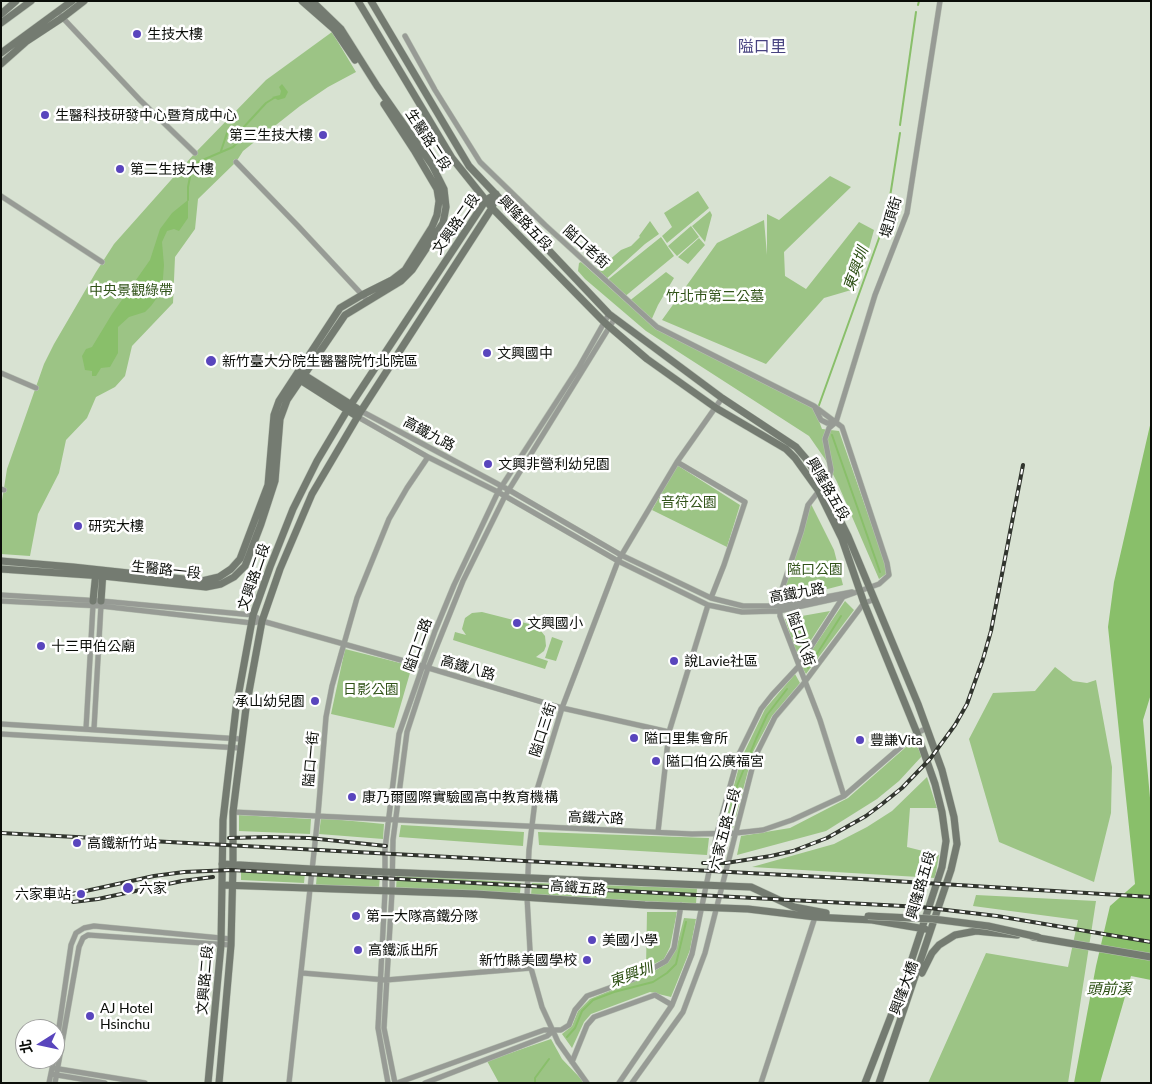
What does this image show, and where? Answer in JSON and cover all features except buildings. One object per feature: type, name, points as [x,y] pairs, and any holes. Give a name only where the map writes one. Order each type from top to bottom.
[{"type":"street","points":[[1,14],[16,1]]},
{"type":"street","points":[[1,24],[31,1]]},
{"type":"street","points":[[1,64],[60,15],[72,1]]},
{"type":"street","points":[[1,53],[84,1]]},
{"type":"street","name":"生醫路二段","points":[[302,1],[334,29],[414,150],[437,189],[439,201],[437,215],[432,227],[405,270],[364,298]]},
{"type":"street","name":"生醫路二段","points":[[299,375],[340,308],[390,289],[412,270],[443,223],[446,207],[444,189],[432,165],[377,86],[341,29],[312,1]]},
{"type":"street","name":"興隆路五段","points":[[358,1],[452,158],[492,208],[607,325],[647,359],[716,408],[786,449],[796,458],[821,488],[875,586],[874,600],[927,728],[942,770],[950,800],[957,844],[932,930],[879,1083]]},
{"type":"street","name":"興隆路五段","points":[[371,1],[469,166],[612,316],[722,398],[796,447],[808,461],[821,488],[842,539],[864,603],[917,733],[935,784],[942,812],[946,841],[942,867],[906,977],[865,1083]]},
{"type":"street","name":"堤頂街","points":[[825,439],[829,428],[836,422],[875,295],[907,213],[940,1]]},
{"type":"street","points":[[60,15],[140,100],[195,153]]},
{"type":"street","name":"隘口老街","points":[[405,36],[435,90],[480,162],[550,230],[650,322],[656,327],[814,406],[842,427],[887,563],[889,575],[875,586]]},
{"type":"street","points":[[236,162],[364,298]]},
{"type":"street","name":"文興路二段","points":[[208,1083],[221,942],[223,820],[236,708],[253,615],[293,509],[318,461],[350,407],[486,200],[496,194]]},
{"type":"street","name":"文興路二段","points":[[219,1083],[231,942],[233,812],[241,739],[254,657],[262,621],[280,569],[312,494],[360,414],[492,208],[496,194]]},
{"type":"street","points":[[1,196],[102,262]]},
{"type":"street","name":"隘口二路","points":[[396,1083],[384,1028],[389,892],[386,840],[399,734],[462,581],[505,496],[612,316]]},
{"type":"street","name":"隘口二路","points":[[389,872],[407,732],[434,631],[498,492],[607,325]]},
{"type":"street","points":[[1,373],[36,388]]},
{"type":"street","name":"高鐵九路","points":[[299,375],[428,456],[498,492],[618,561],[708,605],[742,612],[843,597],[860,591]]},
{"type":"street","name":"生醫路一段","points":[[1,569],[99,573],[202,581],[219,578],[231,570],[240,559],[268,485],[274,415],[279,401],[299,375]]},
{"type":"street","name":"隘口三街","points":[[587,1083],[553,1031],[542,1006],[531,968],[527,897],[531,827],[536,793],[562,708],[618,561],[677,462],[722,398]]},
{"type":"street","points":[[814,406],[821,420],[831,470],[829,478],[821,488]]},
{"type":"street","name":"高鐵九路","points":[[360,414],[509,490],[621,555],[711,598],[744,606],[779,608],[838,593],[860,591]]},
{"type":"street","points":[[821,420],[827,423],[836,422]]},
{"type":"street","name":"隘口一街","points":[[290,1083],[318,815],[326,716],[332,686],[357,598],[389,519],[428,456]]},
{"type":"street","points":[[677,462],[745,502],[711,598]]},
{"type":"street","name":"隘口八街","points":[[821,488],[808,505],[780,595],[779,608],[798,667],[820,720],[844,796]]},
{"type":"street","name":"生醫路一段","points":[[1,561],[99,573]]},
{"type":"street","points":[[86,729],[99,573]]},
{"type":"street","points":[[860,591],[875,586]]},
{"type":"street","name":"高鐵八路","points":[[1,595],[253,615],[262,621],[562,708],[669,732]]},
{"type":"street","name":"六家五路二段","points":[[619,1083],[672,1005],[692,954],[717,833],[740,754],[757,718],[772,694],[798,667],[843,597]]},
{"type":"street","points":[[864,603],[874,600]]},
{"type":"street","name":"高鐵八路","points":[[1,601],[97,603],[252,623],[262,621]]},
{"type":"street","points":[[94,729],[97,603]]},
{"type":"street","name":"六家五路二段","points":[[632,1083],[683,1012],[706,953],[756,757],[775,717],[804,683],[864,603]]},
{"type":"street","points":[[658,832],[669,732],[708,605]]},
{"type":"street","points":[[1,724],[241,739]]},
{"type":"street","name":"高鐵六路","points":[[233,812],[692,834],[763,830],[792,820],[844,796],[917,733],[927,728]]},
{"type":"street","points":[[1,734],[240,748]]},
{"type":"street","points":[[386,840],[393,840]]},
{"type":"street","name":"高鐵五路","points":[[222,864],[751,887],[794,907],[818,915]]},
{"type":"street","name":"高鐵五路","points":[[222,885],[527,897],[645,905],[748,908],[872,920],[932,930]]},
{"type":"street","name":"隘口二路","points":[[388,1083],[378,1028],[380,980],[389,892]]},
{"type":"street","points":[[396,1083],[544,1030],[561,1030],[569,1025],[575,1010],[588,996],[634,979],[666,962],[674,948],[681,905]]},
{"type":"street","points":[[761,1083],[818,915]]},
{"type":"street","name":"興隆大橋","points":[[818,915],[933,920],[988,926],[1038,938]]},
{"type":"street","points":[[60,1019],[71,945],[76,933],[84,928],[94,926],[221,942]]},
{"type":"street","name":"興隆大橋","points":[[884,1083],[926,964],[935,949],[947,939],[964,933],[976,932],[1038,938],[1151,956]]},
{"type":"street","points":[[65,1021],[79,947],[83,938],[88,935],[231,942]]},
{"type":"street","points":[[302,973],[386,980],[531,968]]},
{"type":"street","points":[[572,1062],[587,1025],[594,1017],[655,995],[672,1005]]},
{"type":"street","points":[[425,1083],[547,1036],[553,1031]]},
{"type":"street","points":[[50,1083],[56,1069]]},
{"type":"street","points":[[62,1069],[145,1083]]},
{"type":"street","points":[[54,1074],[55,1083]]},
{"type":"street","points":[[54,1074],[105,1083]]},
{"type":"green space","name":"中央景觀綠帶","points":[[332,32],[356,72],[328,87],[300,106],[243,151],[236,162],[198,199],[195,229],[175,257],[173,303],[132,346],[125,376],[115,387],[96,397],[87,418],[66,440],[59,473],[38,514],[30,556],[1,554],[1,507],[7,469],[44,364],[96,272],[114,244],[195,153],[266,80]]},
{"type":"green space","name":"竹北市第二公墓","points":[[830,176],[851,187],[784,252],[785,276],[806,289],[859,222],[874,230],[858,288],[824,298],[766,364],[662,320],[717,243],[764,220],[767,255],[767,214],[779,220]]},
{"type":"green space","points":[[698,191],[709,208],[667,243],[662,236],[672,227],[664,213]]},
{"type":"green space","points":[[710,211],[712,215],[705,242],[692,226]]},
{"type":"green space","points":[[650,221],[659,234],[604,281],[595,272],[621,250],[631,246],[640,237]]},
{"type":"green space","points":[[691,226],[699,237],[677,256],[668,246]]},
{"type":"green space","points":[[661,237],[674,256],[623,298],[605,282]]},
{"type":"green space","points":[[699,238],[705,245],[688,264],[678,257]]},
{"type":"green space","points":[[581,262],[656,329],[814,408],[822,429],[839,431],[885,563],[886,574],[879,579],[837,482],[825,459],[809,436],[646,331],[585,279],[578,271],[579,263]]},
{"type":"green space","points":[[666,272],[674,278],[650,323],[628,302]]},
{"type":"green space","name":"音符公園","points":[[677,465],[740,505],[727,547],[652,510]]},
{"type":"green space","name":"隘口公園","points":[[810,502],[834,550],[843,585],[781,601]]},
{"type":"green space","points":[[845,601],[854,610],[806,674],[801,666]]},
{"type":"green space","points":[[830,611],[798,660],[785,619]]},
{"type":"green space","points":[[482,612],[537,626],[545,636],[546,646],[544,651],[536,657],[548,661],[545,669],[453,640],[455,632],[466,635],[462,629],[465,618],[472,613]]},
{"type":"green space","points":[[552,637],[563,641],[556,661],[545,658]]},
{"type":"green space","name":"日影公園","points":[[345,649],[412,666],[394,728],[331,714]]},
{"type":"green space","points":[[1055,667],[1073,681],[1087,683],[1096,680],[1112,767],[1111,813],[1094,882],[999,842],[969,739],[993,693],[1035,691]]},
{"type":"green space","points":[[795,674],[800,683],[772,716],[753,752],[733,828],[723,827],[741,759],[765,709]]},
{"type":"green space","points":[[914,740],[922,756],[899,781],[877,799],[826,831],[737,855],[741,836],[790,828],[848,798]]},
{"type":"green space","points":[[927,777],[937,808],[910,808],[907,847],[939,855],[935,878],[752,867],[834,844],[867,827],[892,811]]},
{"type":"green space","points":[[239,815],[311,819],[310,834],[239,831]]},
{"type":"green space","points":[[321,818],[384,824],[383,839],[319,834]]},
{"type":"green space","points":[[401,825],[524,832],[523,846],[399,837]]},
{"type":"green space","points":[[538,832],[709,838],[707,855],[539,845]]},
{"type":"green space","points":[[241,869],[305,872],[304,883],[241,880]]},
{"type":"green space","points":[[317,873],[380,876],[379,888],[316,885]]},
{"type":"green space","points":[[397,874],[521,883],[520,893],[396,889]]},
{"type":"green space","points":[[532,883],[697,888],[696,904],[531,895]]},
{"type":"green space","points":[[976,895],[1096,901],[1068,1083],[928,1083],[986,953],[1068,967],[1078,920],[973,906]]},
{"type":"green space","points":[[647,912],[677,912],[670,947],[664,959],[646,968]]},
{"type":"green space","points":[[684,918],[696,919],[690,950],[671,997],[650,992],[591,1014],[584,1022],[572,1048],[562,1034],[572,1026],[578,1011],[590,999],[648,975],[667,963],[676,949]]},
{"type":"green space","points":[[551,1039],[562,1059],[585,1083],[499,1083],[487,1061]]},
{"type":"water","points":[[282,84],[288,92],[285,98],[278,100],[272,97],[280,95],[279,87]]},
{"type":"water","points":[[188,200],[188,218],[179,231],[174,229],[167,231],[162,242],[164,265],[162,291],[145,312],[129,317],[118,327],[118,353],[110,367],[101,368],[96,376],[92,376],[92,371],[85,370],[82,356],[86,349],[92,347],[112,314],[150,260],[160,229],[172,213]]},
{"type":"water","name":"頭前溪","points":[[1151,421],[1151,694],[1143,720],[1151,809],[1151,980],[1131,976],[1100,1083],[1074,1083],[1096,966],[1110,906],[1135,884],[1108,627],[1114,582]]},
{"type":"waterway","name":"東興圳","points":[[918,5],[919,1]]},
{"type":"waterway","name":"東興圳","points":[[900,125],[916,12]]},
{"type":"waterway","points":[[188,200],[191,172],[198,162],[233,147],[240,140],[242,129],[266,103],[274,98]]},
{"type":"waterway","points":[[221,151],[227,133],[242,129]]},
{"type":"waterway","name":"東興圳","points":[[818,408],[887,216],[900,133]]},
{"type":"waterway","name":"東興圳","points":[[832,435],[880,572]]},
{"type":"waterway","name":"東興圳","points":[[808,668],[841,616]]},
{"type":"waterway","name":"東興圳","points":[[728,826],[737,786],[756,739],[767,715],[787,689]]},
{"type":"waterway","name":"東興圳","points":[[567,1037],[575,1028],[582,1011],[593,1000],[614,992],[653,982],[667,973],[676,964],[686,922]]},
{"type":"waterway","name":"東興圳","points":[[535,1083],[535,1078],[549,1059]]},
{"type":"railway","points":[[703,863],[726,863],[771,856],[793,851],[827,838],[866,816],[882,804],[902,788],[930,759],[955,725],[967,704],[983,659],[991,631],[1023,465]]},
{"type":"railway","points":[[1,833],[861,879],[1151,897]]},
{"type":"railway","points":[[229,838],[309,838],[386,846]]},
{"type":"railway","points":[[72,894],[154,876],[184,872],[231,870],[921,907],[997,916],[1151,942]]},
{"type":"railway","points":[[73,902],[98,899],[182,881],[213,877]]},
{"type":"place","name":"生技大樓","points":[[137,34]]},
{"type":"place","name":"生醫科技研發中心暨育成中心","points":[[45,115]]},
{"type":"place","name":"第三生技大樓","points":[[323,135]]},
{"type":"place","name":"第二生技大樓","points":[[120,169]]},
{"type":"place","name":"文興國中","points":[[487,353]]},
{"type":"place","name":"新竹臺大分院生醫醫院竹北院區","points":[[211,361]]},
{"type":"place","name":"文興非營利幼兒園","points":[[488,464]]},
{"type":"place","name":"研究大樓","points":[[78,526]]},
{"type":"place","name":"文興國小","points":[[517,623]]},
{"type":"place","name":"十三甲伯公廟","points":[[41,646]]},
{"type":"place","name":"說Lavie社區","points":[[674,661]]},
{"type":"place","name":"承山幼兒園","points":[[315,701]]},
{"type":"place","name":"隘口里集會所","points":[[634,738]]},
{"type":"place","name":"豐謙Vita","points":[[860,740]]},
{"type":"place","name":"隘口伯公廣福宮","points":[[656,761]]},
{"type":"place","name":"康乃爾國際實驗國高中教育機構","points":[[352,797]]},
{"type":"place","name":"高鐵新竹站","points":[[77,843]]},
{"type":"place","name":"六家","points":[[128,888]]},
{"type":"place","name":"六家車站","points":[[81,894]]},
{"type":"place","name":"第一大隊高鐵分隊","points":[[356,916]]},
{"type":"place","name":"美國小學","points":[[592,940]]},
{"type":"place","name":"高鐵派出所","points":[[358,950]]},
{"type":"place","name":"新竹縣美國學校","points":[[587,960]]},
{"type":"place","name":"AJ Hotel Hsinchu","points":[[90,1016]]},
{"type":"district","name":"隘口里","points":[[762,47]]}]
